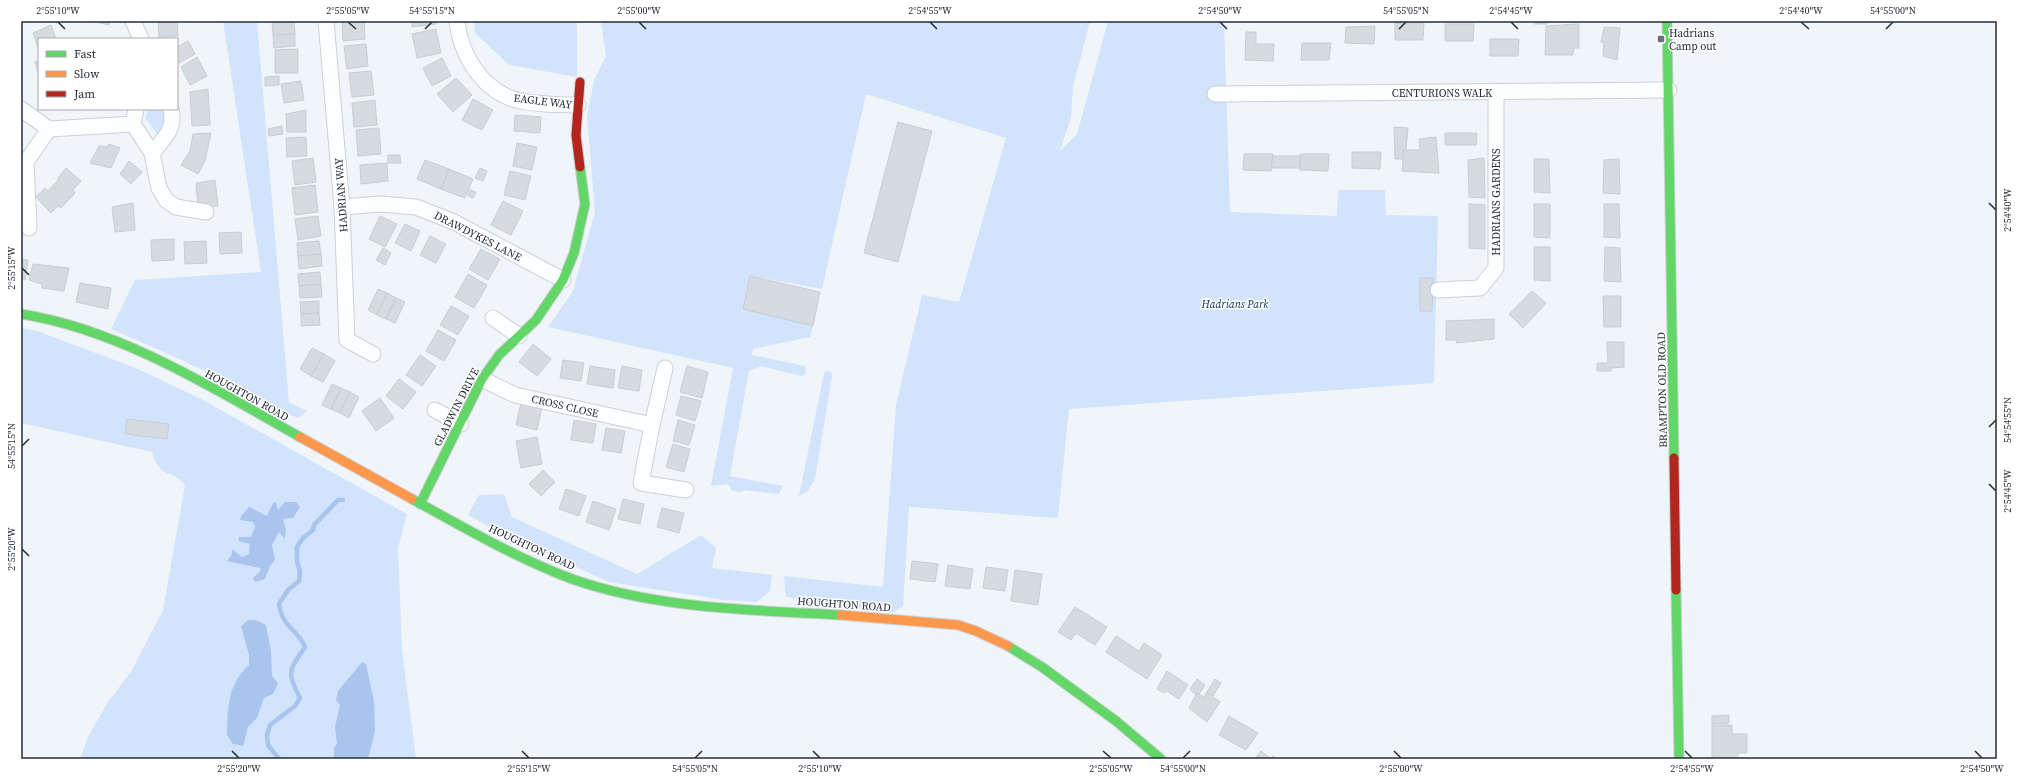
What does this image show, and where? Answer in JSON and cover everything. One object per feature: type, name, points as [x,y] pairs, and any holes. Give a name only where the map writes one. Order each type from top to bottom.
[{"type":"street","points":[[133,21],[141,38]]},
{"type":"street","name":"HADRIAN WAY","points":[[326,21],[342,207],[347,340],[373,354]]},
{"type":"street","name":"EAGLE WAY","points":[[457,21],[458,34],[471,65],[490,87],[511,99],[578,105]]},
{"type":"street","name":"BRAMPTON OLD ROAD","points":[[1667,21],[1679,759]]},
{"type":"street","name":"GLADWIN DRIVE","points":[[420,504],[482,379],[499,355],[536,320],[563,280],[574,253],[585,204],[576,135],[580,82]]},
{"type":"street","name":"CENTURIONS WALK","points":[[1215,94],[1669,90]]},
{"type":"street","name":"HADRIANS GARDENS","points":[[1438,290],[1480,288],[1496,268],[1496,92]]},
{"type":"street","points":[[21,109],[49,129],[134,116],[152,153],[159,188],[166,200],[176,207],[206,212]]},
{"type":"street","points":[[152,153],[170,132],[174,118],[171,110]]},
{"type":"street","points":[[29,228],[26,162],[49,129]]},
{"type":"street","name":"DRAWDYKES LANE","points":[[342,207],[381,204],[416,207],[454,222],[563,280]]},
{"type":"street","name":"HOUGHTON ROAD","points":[[21,314],[42,316],[72,324],[127,346],[221,393],[420,504],[527,560],[571,579],[619,594],[707,608],[894,619],[956,625],[1008,646],[1063,682],[1128,730],[1161,759]]},
{"type":"street","points":[[493,318],[519,336]]},
{"type":"street","points":[[665,368],[641,483],[686,490]]},
{"type":"street","name":"CROSS CLOSE","points":[[482,379],[515,395],[652,425]]},
{"type":"street","points":[[435,410],[461,424]]},
{"type":"green space","points":[[223,21],[257,21],[289,402],[307,411],[299,418],[275,408],[236,386],[205,371],[111,329],[135,280],[261,272]]},
{"type":"green space","points":[[474,21],[577,21],[577,77],[509,65],[475,33]]},
{"type":"green space","name":"Hadrians Park","points":[[601,21],[1090,21],[1073,87],[1071,117],[1060,151],[1077,134],[1108,21],[1224,21],[1230,212],[1337,216],[1338,190],[1385,190],[1386,215],[1438,216],[1434,383],[1069,409],[1058,518],[909,507],[903,606],[893,613],[786,597],[784,576],[883,587],[896,405],[922,295],[959,302],[1006,138],[866,94],[822,289],[751,276],[743,309],[813,326],[810,337],[753,349],[752,355],[805,366],[806,374],[801,376],[761,366],[749,371],[730,476],[783,486],[779,494],[744,490],[741,492],[732,491],[728,484],[711,486],[733,368],[548,327],[573,291],[595,212],[587,117],[594,80],[606,56]]},
{"type":"green space","points":[[149,110],[165,110],[167,116],[159,137],[145,118]]},
{"type":"green space","points":[[21,328],[37,331],[136,368],[201,399],[407,514],[398,548],[402,649],[416,759],[80,759],[88,737],[106,705],[132,670],[163,610],[185,485],[180,480],[166,473],[159,467],[152,452],[21,423]]},
{"type":"green space","points":[[827,370],[832,373],[832,377],[815,479],[808,491],[799,496],[824,373]]},
{"type":"green space","points":[[504,494],[512,517],[637,574],[701,535],[716,548],[712,568],[772,575],[770,591],[757,602],[724,600],[609,582],[493,529],[468,515],[479,495]]},
{"type":"water","points":[[276,502],[278,510],[285,502],[296,502],[300,507],[293,518],[283,519],[286,529],[285,539],[279,532],[272,545],[275,560],[270,566],[265,579],[255,582],[253,578],[261,570],[260,568],[227,561],[232,554],[232,549],[242,557],[249,554],[250,544],[239,541],[239,537],[251,537],[255,527],[253,522],[240,520],[242,515],[249,507],[267,516],[273,503]]},
{"type":"water","points":[[248,620],[256,620],[266,625],[271,651],[272,676],[278,683],[273,694],[264,698],[257,718],[248,727],[243,746],[233,744],[227,735],[227,725],[230,697],[236,681],[249,665],[249,655],[241,626]]},
{"type":"water","points":[[362,662],[366,664],[374,701],[375,731],[368,759],[334,759],[334,749],[337,743],[335,727],[340,705],[336,700],[338,691]]},
{"type":"building","points":[[92,21],[110,21],[109,25]]},
{"type":"building","points":[[158,21],[177,21],[178,36],[159,37]]},
{"type":"building","points":[[294,21],[295,34],[273,35],[272,22]]},
{"type":"building","points":[[342,21],[364,21],[365,39],[343,41]]},
{"type":"building","points":[[412,21],[436,21],[436,24],[412,27]]},
{"type":"building","points":[[1535,21],[1547,21],[1547,24],[1535,24]]},
{"type":"building","points":[[1395,23],[1424,23],[1423,40],[1395,40]]},
{"type":"building","points":[[1445,24],[1474,24],[1473,41],[1445,41]]},
{"type":"building","points":[[1579,24],[1579,48],[1574,48],[1573,55],[1545,55],[1546,26]]},
{"type":"building","points":[[51,25],[56,38],[38,38],[38,47],[33,33]]},
{"type":"building","points":[[1375,26],[1374,44],[1345,43],[1346,27]]},
{"type":"building","points":[[1604,27],[1620,28],[1617,60],[1603,56],[1604,42],[1601,42]]},
{"type":"building","points":[[436,29],[441,53],[417,58],[412,34]]},
{"type":"building","points":[[1246,32],[1256,32],[1256,44],[1274,44],[1273,61],[1245,60]]},
{"type":"building","points":[[295,34],[295,46],[274,48],[273,35]]},
{"type":"building","points":[[1490,39],[1519,39],[1518,56],[1490,56]]},
{"type":"building","points":[[188,41],[195,54],[179,63],[178,46]]},
{"type":"building","points":[[1302,43],[1331,43],[1329,60],[1301,60]]},
{"type":"building","points":[[366,44],[368,66],[347,69],[344,46]]},
{"type":"building","points":[[298,49],[298,73],[275,73],[275,50]]},
{"type":"building","points":[[197,57],[207,76],[190,85],[181,67]]},
{"type":"building","points":[[442,58],[451,76],[432,86],[423,68]]},
{"type":"building","points":[[38,60],[38,72],[35,62]]},
{"type":"building","points":[[371,71],[374,95],[352,97],[349,73]]},
{"type":"building","points":[[279,76],[279,85],[265,86],[265,77]]},
{"type":"building","points":[[456,78],[472,95],[453,112],[437,94]]},
{"type":"building","points":[[301,81],[304,100],[284,103],[281,84]]},
{"type":"building","points":[[208,89],[210,125],[192,126],[190,92]]},
{"type":"building","points":[[473,99],[493,110],[482,130],[462,120]]},
{"type":"building","points":[[375,100],[377,125],[354,127],[352,103]]},
{"type":"building","points":[[306,110],[306,132],[287,132],[286,114]]},
{"type":"building","points":[[515,115],[541,117],[540,133],[514,131]]},
{"type":"building","points":[[898,122],[932,131],[898,262],[864,253]]},
{"type":"building","points":[[282,126],[283,134],[269,136],[268,129]]},
{"type":"building","points":[[1394,127],[1408,128],[1406,150],[1404,150],[1403,159],[1395,159]]},
{"type":"building","points":[[379,128],[381,154],[358,156],[356,130]]},
{"type":"building","points":[[211,133],[205,161],[198,174],[181,165],[190,151],[193,134]]},
{"type":"building","points":[[1445,133],[1477,133],[1476,145],[1445,145]]},
{"type":"building","points":[[306,137],[307,156],[287,157],[286,138]]},
{"type":"building","points":[[1436,137],[1439,173],[1402,171],[1404,150],[1420,150],[1419,139]]},
{"type":"building","points":[[517,143],[537,147],[532,170],[513,166]]},
{"type":"building","points":[[109,144],[120,148],[111,168],[90,163],[99,146],[107,147]]},
{"type":"building","points":[[1352,152],[1381,152],[1380,169],[1352,168]]},
{"type":"building","points":[[1244,154],[1273,154],[1271,171],[1243,170]]},
{"type":"building","points":[[1300,154],[1329,154],[1328,171],[1300,170]]},
{"type":"building","points":[[388,155],[400,155],[401,163],[388,163]]},
{"type":"building","points":[[1273,156],[1300,156],[1300,168],[1271,168]]},
{"type":"building","points":[[313,158],[316,182],[295,185],[292,161]]},
{"type":"building","points":[[1484,158],[1485,198],[1469,197],[1468,160]]},
{"type":"building","points":[[1534,159],[1549,159],[1550,193],[1534,192]]},
{"type":"building","points":[[1619,159],[1620,194],[1603,193],[1604,160]]},
{"type":"building","points":[[425,160],[449,169],[441,189],[417,179]]},
{"type":"building","points":[[129,161],[142,172],[131,184],[120,174]]},
{"type":"building","points":[[387,163],[388,181],[361,184],[360,165]]},
{"type":"building","points":[[66,168],[81,181],[73,190],[75,193],[61,208],[58,206],[51,213],[36,197],[45,188],[48,191],[59,179],[58,178]]},
{"type":"building","points":[[480,168],[487,171],[483,181],[475,178]]},
{"type":"building","points":[[449,169],[473,179],[465,198],[441,189]]},
{"type":"building","points":[[510,171],[531,176],[525,200],[504,195]]},
{"type":"building","points":[[215,180],[218,206],[198,207],[196,183]]},
{"type":"building","points":[[315,185],[318,212],[295,215],[292,188]]},
{"type":"building","points":[[470,190],[476,192],[473,198],[468,196]]},
{"type":"building","points":[[503,201],[523,211],[511,235],[491,225]]},
{"type":"building","points":[[133,203],[135,230],[115,232],[112,207]]},
{"type":"building","points":[[1469,204],[1485,205],[1485,249],[1469,248]]},
{"type":"building","points":[[1534,204],[1550,204],[1550,238],[1534,237]]},
{"type":"building","points":[[1604,204],[1619,204],[1620,238],[1604,237]]},
{"type":"building","points":[[318,216],[321,236],[298,240],[295,219]]},
{"type":"building","points":[[380,216],[397,224],[385,247],[369,239]]},
{"type":"building","points":[[405,224],[420,231],[411,251],[395,243]]},
{"type":"building","points":[[241,232],[242,253],[220,254],[219,233]]},
{"type":"building","points":[[430,236],[446,244],[436,263],[420,255]]},
{"type":"building","points":[[174,239],[174,260],[152,261],[151,240]]},
{"type":"building","points":[[206,241],[207,263],[185,264],[184,242]]},
{"type":"building","points":[[319,241],[321,254],[298,256],[297,243]]},
{"type":"building","points":[[1534,247],[1550,247],[1550,281],[1534,280]]},
{"type":"building","points":[[1605,247],[1620,248],[1621,282],[1604,281]]},
{"type":"building","points":[[383,248],[391,253],[385,265],[376,260]]},
{"type":"building","points":[[481,249],[500,259],[488,280],[469,269]]},
{"type":"building","points":[[321,254],[322,266],[299,269],[298,256]]},
{"type":"building","points":[[21,259],[28,260],[25,280],[21,279]]},
{"type":"building","points":[[33,264],[69,268],[64,291],[42,288],[42,284],[29,280]]},
{"type":"building","points":[[320,272],[321,284],[299,286],[298,274]]},
{"type":"building","points":[[468,274],[487,285],[474,308],[455,297]]},
{"type":"building","points":[[750,276],[820,292],[813,326],[743,309]]},
{"type":"building","points":[[1420,278],[1433,278],[1432,311],[1420,311]]},
{"type":"building","points":[[80,283],[111,288],[108,309],[76,302]]},
{"type":"building","points":[[321,284],[322,297],[300,298],[299,286]]},
{"type":"building","points":[[378,289],[387,293],[377,315],[368,310]]},
{"type":"building","points":[[1532,291],[1546,303],[1523,328],[1509,314]]},
{"type":"building","points":[[387,293],[396,298],[386,319],[377,315]]},
{"type":"building","points":[[1603,296],[1621,296],[1621,327],[1604,327]]},
{"type":"building","points":[[396,298],[405,302],[395,323],[386,319]]},
{"type":"building","points":[[319,301],[319,313],[301,314],[300,302]]},
{"type":"building","points":[[451,306],[469,316],[458,335],[440,325]]},
{"type":"building","points":[[319,313],[320,325],[301,326],[301,314]]},
{"type":"building","points":[[1494,319],[1494,339],[1456,343],[1457,340],[1446,340],[1446,321]]},
{"type":"building","points":[[438,330],[456,340],[444,361],[426,351]]},
{"type":"building","points":[[1607,342],[1624,342],[1624,367],[1611,368],[1611,371],[1597,371],[1597,363],[1608,363]]},
{"type":"building","points":[[533,344],[551,359],[537,376],[519,362]]},
{"type":"building","points":[[312,348],[324,354],[311,376],[300,369]]},
{"type":"building","points":[[324,354],[335,361],[323,382],[311,376]]},
{"type":"building","points":[[420,355],[436,366],[422,386],[406,375]]},
{"type":"building","points":[[563,360],[584,363],[581,381],[560,378]]},
{"type":"building","points":[[590,366],[615,370],[613,388],[587,384]]},
{"type":"building","points":[[622,366],[642,370],[639,391],[618,388]]},
{"type":"building","points":[[687,366],[708,372],[702,398],[680,392]]},
{"type":"building","points":[[399,379],[416,392],[403,409],[386,396]]},
{"type":"building","points":[[332,384],[341,388],[331,409],[322,405]]},
{"type":"building","points":[[341,388],[350,392],[340,413],[331,409]]},
{"type":"building","points":[[350,392],[359,397],[349,418],[340,413]]},
{"type":"building","points":[[681,396],[701,401],[695,421],[676,415]]},
{"type":"building","points":[[380,398],[394,418],[376,431],[362,411]]},
{"type":"building","points":[[521,403],[542,407],[537,430],[516,425]]},
{"type":"building","points":[[127,419],[169,424],[167,439],[125,434]]},
{"type":"building","points":[[574,420],[596,424],[593,443],[571,440]]},
{"type":"building","points":[[678,420],[695,425],[689,445],[673,441]]},
{"type":"building","points":[[606,428],[625,431],[621,453],[602,450]]},
{"type":"building","points":[[537,437],[542,464],[521,468],[516,441]]},
{"type":"building","points":[[673,444],[690,449],[684,472],[666,467]]},
{"type":"building","points":[[543,470],[555,482],[541,496],[529,484]]},
{"type":"building","points":[[566,489],[586,496],[579,516],[559,509]]},
{"type":"building","points":[[623,499],[644,504],[640,524],[618,519]]},
{"type":"building","points":[[593,501],[616,509],[609,530],[586,522]]},
{"type":"building","points":[[662,508],[684,513],[679,533],[657,527]]},
{"type":"building","points":[[912,561],[938,564],[935,582],[910,579]]},
{"type":"building","points":[[948,565],[973,569],[970,589],[945,586]]},
{"type":"building","points":[[986,567],[1008,570],[1005,591],[983,588]]},
{"type":"building","points":[[1015,570],[1042,574],[1038,605],[1011,601]]},
{"type":"building","points":[[1075,607],[1107,627],[1095,645],[1076,633],[1071,640],[1058,632]]},
{"type":"building","points":[[1116,636],[1139,651],[1144,643],[1162,655],[1147,679],[1106,652]]},
{"type":"building","points":[[1167,671],[1188,685],[1179,699],[1167,691],[1164,693],[1157,689]]},
{"type":"building","points":[[1197,679],[1205,685],[1199,694],[1197,693],[1196,695],[1190,689]]},
{"type":"building","points":[[1215,679],[1221,683],[1213,696],[1207,692]]},
{"type":"building","points":[[1207,692],[1220,702],[1207,722],[1189,708],[1197,693],[1204,697]]},
{"type":"building","points":[[1729,715],[1729,723],[1712,724],[1712,716]]},
{"type":"building","points":[[1229,716],[1258,733],[1246,750],[1219,735]]},
{"type":"building","points":[[1712,725],[1732,725],[1732,734],[1747,734],[1747,753],[1738,753],[1738,759],[1712,759]]},
{"type":"building","points":[[1261,751],[1270,758],[1274,756],[1276,759],[1255,759]]},
{"type":"waterway","points":[[279,759],[268,745],[267,735],[270,725],[295,706],[300,698],[293,682],[291,671],[305,647],[302,641],[287,624],[279,604],[288,590],[299,581],[300,572],[297,561],[297,547],[303,538],[313,530],[314,525],[338,500],[343,500]]},
{"type":"traffic: fast","points":[[1667,21],[1674,458]]},
{"type":"traffic: fast","points":[[420,504],[482,379],[499,355],[536,320],[563,280],[574,253],[585,204],[580,167]]},
{"type":"traffic: fast","points":[[21,314],[58,322],[94,333],[130,347],[200,381],[300,437]]},
{"type":"traffic: fast","points":[[412,499],[490,542],[531,562],[572,579],[605,589],[638,597],[705,606],[841,615]]},
{"type":"traffic: fast","points":[[1676,590],[1679,759]]},
{"type":"traffic: fast","points":[[1008,646],[1042,667],[1116,721],[1161,759]]},
{"type":"traffic: slow","points":[[300,437],[412,499]]},
{"type":"traffic: slow","points":[[841,615],[958,625],[976,631],[1008,646]]},
{"type":"traffic: jam","points":[[580,82],[576,135],[580,167]]},
{"type":"traffic: jam","points":[[1674,458],[1676,590]]},
{"type":"place","name":"Hadrians Camp out","points":[[1661,39]]}]
